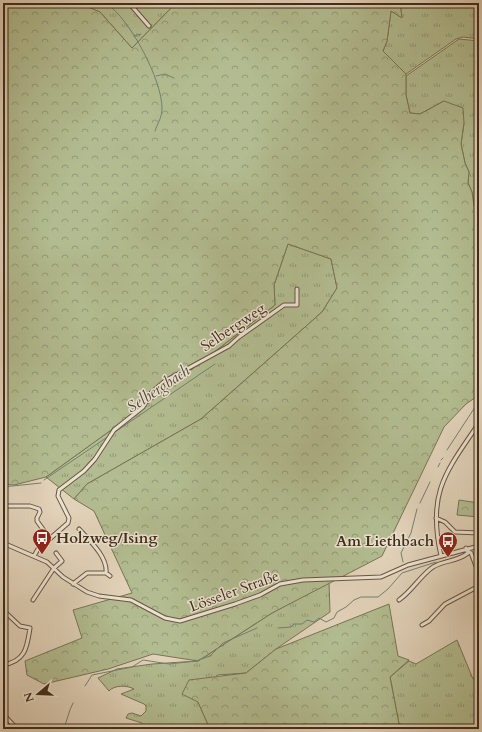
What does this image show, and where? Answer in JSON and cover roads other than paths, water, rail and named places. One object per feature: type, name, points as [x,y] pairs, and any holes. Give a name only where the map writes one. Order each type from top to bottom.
[{"type":"street","points":[[129,3],[148,26]]},
{"type":"street","name":"Selbergweg","points":[[34,556],[68,523],[69,518],[58,496],[60,490],[84,471],[95,459],[114,430],[143,407],[151,393],[165,381],[229,346],[239,337],[284,305],[297,305],[297,289]]},
{"type":"street","points":[[442,556],[436,518],[438,496],[442,480],[479,423]]},
{"type":"street","points":[[3,506],[36,506],[40,512],[36,518],[37,521],[50,539]]},
{"type":"street","points":[[436,518],[445,522],[455,532],[479,533]]},
{"type":"street","points":[[79,529],[103,559],[107,568],[106,572],[110,576]]},
{"type":"street","name":"Lösseler Straße","points":[[3,543],[47,562],[72,584],[96,595],[135,601],[165,618],[180,621],[199,617],[260,595],[280,584],[303,580],[381,577],[406,566],[479,546]]},
{"type":"street","points":[[399,600],[406,596],[432,568],[442,562],[452,562],[465,556],[467,550],[471,553],[476,566]]},
{"type":"street","points":[[33,600],[54,568],[62,561],[56,553]]},
{"type":"street","points":[[72,584],[87,573],[106,572]]},
{"type":"street","points":[[422,625],[429,621],[445,604],[479,586]]},
{"type":"street","points":[[3,610],[20,626],[30,628],[28,646],[24,653],[12,663],[3,665]]},
{"type":"street","points":[[3,714],[17,729]]},
{"type":"waterway","points":[[107,4],[116,12],[135,36],[157,82],[161,96],[162,111],[155,131]]},
{"type":"waterway","points":[[134,36],[141,34]]},
{"type":"waterway","points":[[156,76],[165,74],[174,78]]},
{"type":"waterway","name":"Selbergbach","points":[[115,432],[215,364]]},
{"type":"waterway","points":[[447,450],[479,401]]},
{"type":"waterway","name":"Selbergbach","points":[[44,480],[106,438]]},
{"type":"waterway","points":[[438,467],[440,463]]},
{"type":"waterway","points":[[420,503],[430,482]]},
{"type":"waterway","name":"Selbergbach","points":[[3,487],[41,483]]},
{"type":"waterway","points":[[403,562],[401,553],[411,533],[417,509]]},
{"type":"waterway","points":[[446,560],[451,559]]},
{"type":"waterway","points":[[278,628],[291,627],[294,624],[302,624],[307,620],[314,622],[319,618],[326,622],[334,618],[337,612],[354,600],[361,597],[378,597],[388,589],[402,573],[436,562]]},
{"type":"waterway","points":[[85,686],[92,675],[132,667],[143,660],[169,664],[196,661],[210,656],[223,643],[257,628]]},
{"type":"waterway","points":[[63,729],[73,703]]},
{"type":"place","name":"Holzweg/Ising","points":[[42,555]]},
{"type":"place","name":"Am Liethbach","points":[[448,558]]}]
